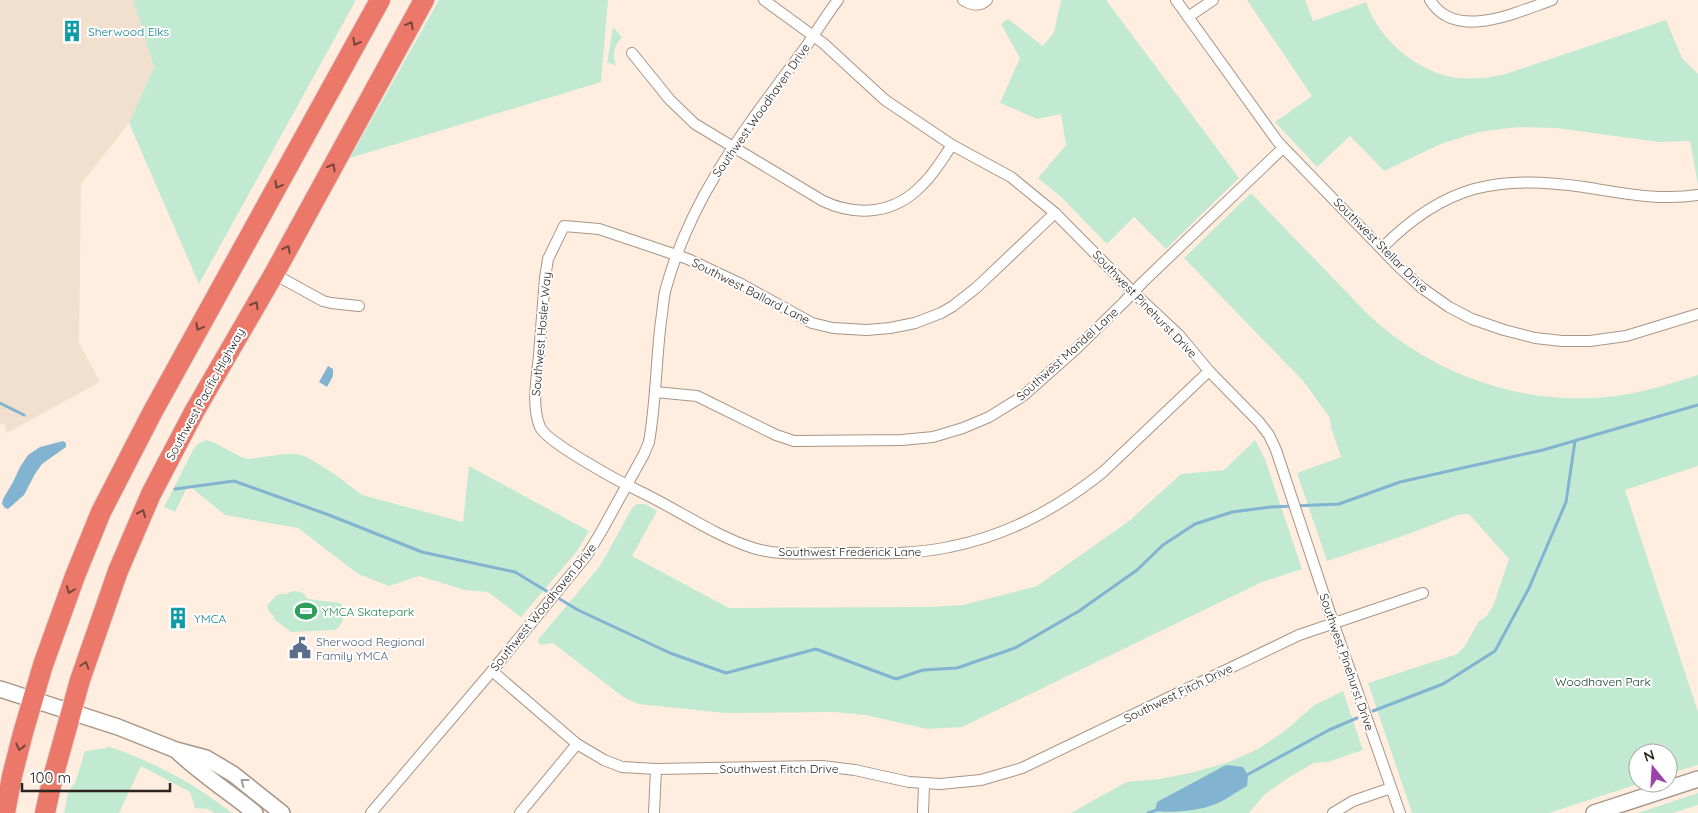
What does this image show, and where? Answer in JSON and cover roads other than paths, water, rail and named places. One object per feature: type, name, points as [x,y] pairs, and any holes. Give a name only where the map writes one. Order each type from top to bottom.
[{"type":"highway","points":[[6,813],[12,776],[33,700],[50,645],[87,544],[117,479],[380,0]]},
{"type":"highway","name":"Southwest Pacific Highway","points":[[45,813],[71,712],[106,604],[151,494],[198,404],[274,274],[424,0]]},
{"type":"main road","points":[[0,689],[118,727],[176,750],[206,758],[250,786],[282,813]]},
{"type":"main road","points":[[176,750],[196,770],[221,786],[255,813]]},
{"type":"main road","points":[[1594,813],[1698,778]]},
{"type":"street","name":"Southwest Pinehurst Drive","points":[[764,0],[813,36],[884,100],[952,145],[1012,177],[1055,213],[1133,292],[1180,336],[1209,371],[1259,422],[1272,442],[1400,813]]},
{"type":"street","name":"Southwest Woodhaven Drive","points":[[371,813],[492,671],[587,555],[601,532],[649,442],[666,290],[681,242],[712,179],[733,146],[838,0]]},
{"type":"street","points":[[963,0],[980,5],[987,0]]},
{"type":"street","name":"Southwest Stellar Drive","points":[[1176,0],[1273,136],[1412,279],[1434,298],[1488,325],[1535,338],[1562,341],[1590,341],[1644,332],[1698,314]]},
{"type":"street","points":[[1188,17],[1213,0]]},
{"type":"street","points":[[1430,0],[1434,7],[1460,22],[1482,22],[1552,0]]},
{"type":"street","points":[[632,53],[670,100],[695,124],[823,201],[841,208],[860,211],[881,210],[908,197],[923,185],[952,145]]},
{"type":"street","name":"Southwest Mandel Lane","points":[[655,392],[697,396],[776,435],[794,440],[902,440],[933,437],[964,428],[989,417],[1023,396],[1076,349],[1235,193],[1284,148]]},
{"type":"street","points":[[1382,248],[1405,227],[1432,207],[1450,198],[1487,185],[1502,182],[1538,182],[1659,198],[1698,196]]},
{"type":"street","name":"Southwest Ballard Lane","points":[[676,255],[714,270],[818,325],[844,329],[903,327],[928,319],[964,299],[1055,213]]},
{"type":"street","name":"Southwest Hosler Way","points":[[626,485],[550,440],[540,429],[535,400],[548,259],[564,226],[599,229],[676,255]]},
{"type":"street","points":[[274,274],[323,301],[359,306]]},
{"type":"street","name":"Southwest Frederick Lane","points":[[626,485],[732,540],[762,550],[786,553],[883,553],[948,548],[991,536],[1021,524],[1047,511],[1086,486],[1209,371]]},
{"type":"street","name":"Southwest Fitch Drive","points":[[492,671],[577,744],[604,760],[622,767],[656,769],[822,766],[855,770],[891,779],[924,784],[940,784],[974,781],[1002,775],[1022,768],[1298,635],[1423,592]]},
{"type":"street","points":[[520,813],[577,744]]},
{"type":"street","points":[[654,813],[656,769]]},
{"type":"street","points":[[923,813],[924,784]]},
{"type":"street","points":[[1332,813],[1354,802],[1391,788]]},
{"type":"water","points":[[328,366],[333,369],[333,376],[327,387],[319,382]]},
{"type":"water","points":[[63,441],[66,443],[66,447],[42,464],[24,495],[8,509],[5,508],[2,504],[3,499],[28,455],[40,447]]},
{"type":"water","points":[[1226,765],[1243,767],[1248,775],[1247,786],[1222,801],[1200,809],[1168,812],[1155,811],[1157,802]]},
{"type":"waterway","points":[[0,403],[24,415]]},
{"type":"waterway","points":[[175,489],[234,481],[329,515],[422,552],[515,572],[578,610],[670,653],[726,673],[816,649],[896,679],[923,670],[957,668],[1015,648],[1079,611],[1137,570],[1163,545],[1195,524],[1232,512],[1271,507],[1339,504],[1400,482],[1543,450],[1698,405]]},
{"type":"waterway","points":[[1373,711],[1443,684],[1495,651],[1529,588],[1566,502],[1575,441]]},
{"type":"waterway","points":[[1245,776],[1329,730],[1357,718]]},
{"type":"waterway","points":[[1148,813],[1157,810]]},
{"type":"place","name":"Sherwood Elks","points":[[72,31]]},
{"type":"place","name":"YMCA Skatepark","points":[[306,611]]},
{"type":"place","name":"YMCA","points":[[178,618]]},
{"type":"place","name":"Sherwood Regional Family YMCA","points":[[300,648]]},
{"type":"park label","name":"Woodhaven Park","points":[[1603,681]]}]
